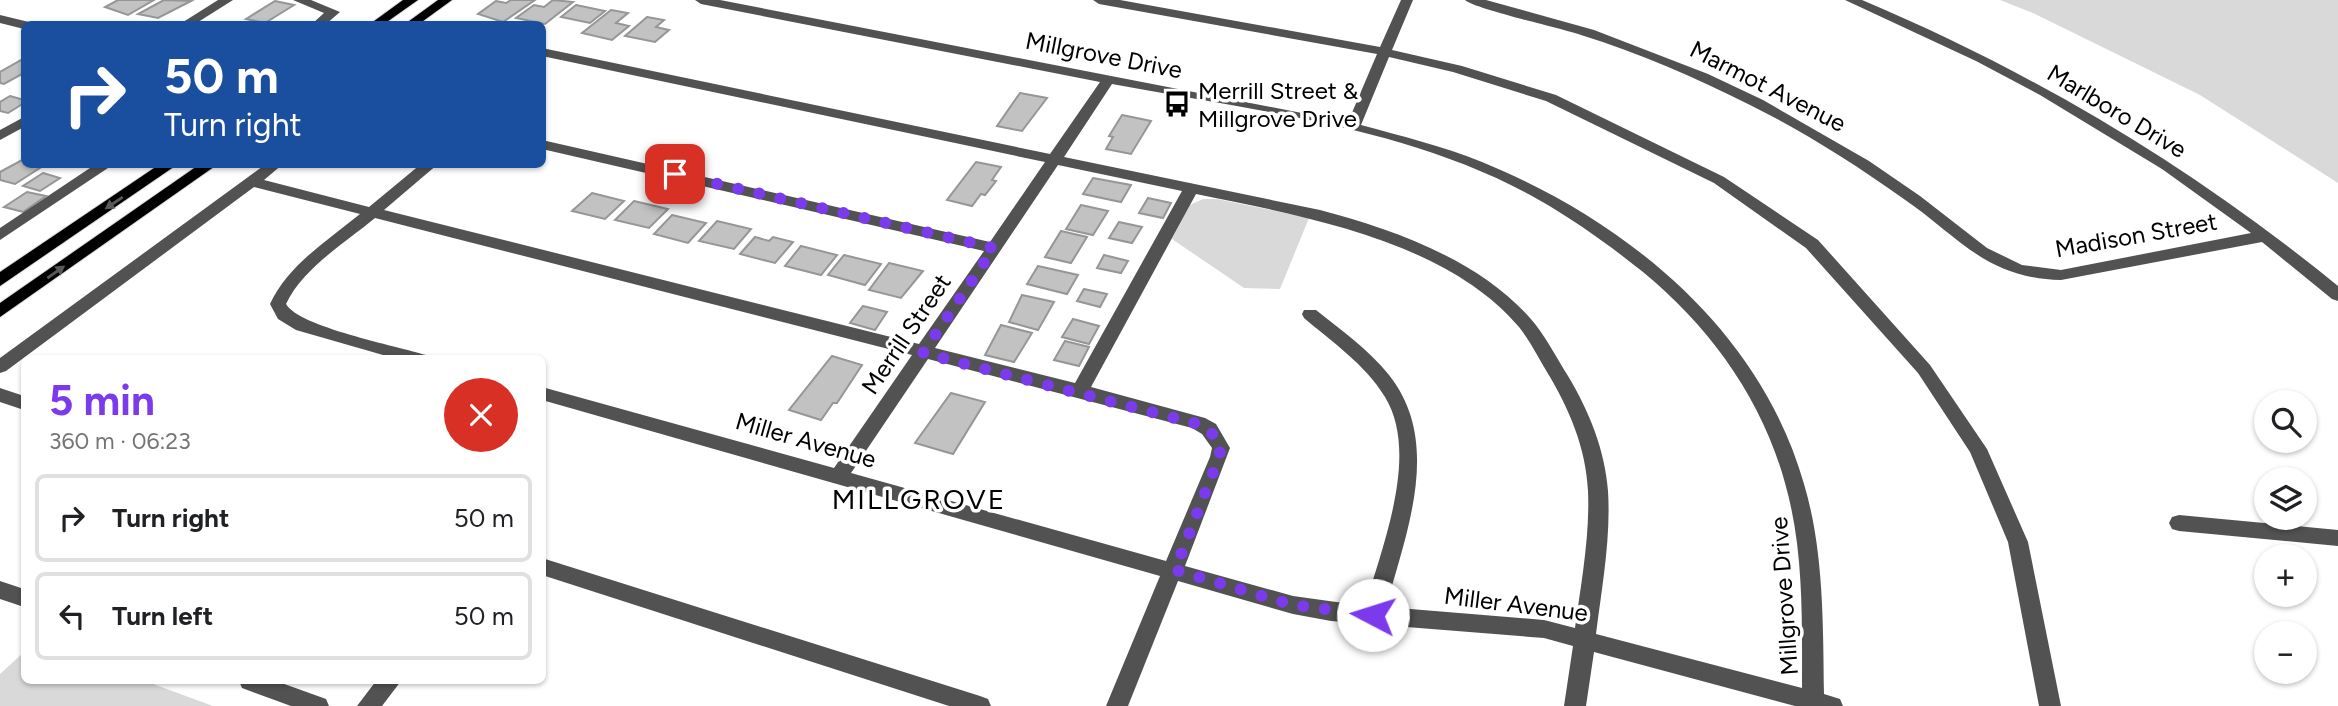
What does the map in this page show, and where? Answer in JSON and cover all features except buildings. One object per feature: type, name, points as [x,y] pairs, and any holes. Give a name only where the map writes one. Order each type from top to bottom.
[{"type":"main road","points":[[380,21],[412,0]]},
{"type":"main road","points":[[415,21],[446,0]]},
{"type":"main road","points":[[0,280],[165,168]]},
{"type":"main road","points":[[0,311],[205,168]]},
{"type":"street","points":[[192,21],[227,0]]},
{"type":"street","points":[[299,0],[334,12],[322,21]]},
{"type":"street","name":"Millgrove Drive","points":[[701,0],[1353,126],[1470,161],[1550,198],[1592,224],[1642,260],[1689,304],[1717,337],[1766,411],[1786,452],[1800,499],[1810,570],[1819,704]]},
{"type":"street","points":[[1099,0],[1386,51],[1457,69],[1551,98],[1719,180],[1812,244],[1924,369],[1978,449],[2018,542],[2050,706]]},
{"type":"street","points":[[1353,126],[1407,0]]},
{"type":"street","name":"Marmot Avenue","points":[[1471,0],[1550,20],[1626,44],[1737,93],[1845,151],[1916,200],[1979,251],[2015,270]]},
{"type":"street","name":"Marlboro Drive","points":[[1852,0],[1966,51],[2060,102],[2185,179],[2265,236],[2338,295]]},
{"type":"street","points":[[0,19],[21,24]]},
{"type":"street","points":[[546,53],[1320,215],[1380,233],[1432,257],[1479,286],[1522,320],[1566,387],[1582,419],[1592,452],[1598,490],[1597,525],[1575,706]]},
{"type":"street","name":"Merrill Street","points":[[839,476],[1108,80]]},
{"type":"street","points":[[0,121],[21,123]]},
{"type":"street","points":[[0,136],[21,123]]},
{"type":"street","points":[[546,145],[994,248]]},
{"type":"street","points":[[0,235],[101,168]]},
{"type":"street","points":[[0,367],[271,168]]},
{"type":"street","points":[[406,355],[302,326],[284,315],[278,304],[286,287],[301,271],[426,168]]},
{"type":"street","points":[[252,182],[1080,391],[1198,424],[1217,438],[1221,447],[1219,457],[1175,570],[1117,706]]},
{"type":"street","points":[[1080,391],[1192,187]]},
{"type":"street","name":"Madison Street","points":[[2015,270],[2042,276],[2061,275],[2265,236]]},
{"type":"street","points":[[1310,314],[1366,361],[1393,396],[1406,426],[1410,447],[1409,472],[1373,615]]},
{"type":"street","name":"Miller Avenue","points":[[546,394],[1293,605],[1373,615],[1532,627],[1585,638],[1819,704]]},
{"type":"street","points":[[0,395],[21,402]]},
{"type":"street","points":[[2179,523],[2338,538]]},
{"type":"street","points":[[546,567],[980,706]]},
{"type":"street","points":[[0,590],[21,597]]},
{"type":"street","points":[[258,684],[318,706]]},
{"type":"street","points":[[368,706],[387,684]]},
{"type":"shaded area","points":[[2000,0],[2338,0],[2338,183],[2200,95],[2033,13]]},
{"type":"shaded area","points":[[1203,199],[1217,199],[1309,218],[1280,289],[1244,288],[1172,239],[1190,205]]},
{"type":"shaded area","points":[[21,655],[21,684],[153,684],[213,706],[0,706],[0,674]]},
{"type":"place","name":"Merrill Street & Millgrove Drive","points":[[1177,104]]},
{"type":"district","name":"MILLGROVE","points":[[919,499]]},
{"type":"route","points":[[675,174],[994,248],[923,353],[1080,391],[1209,429],[1221,447],[1219,457],[1175,570],[1293,605],[1331,612],[1373,615]]}]
